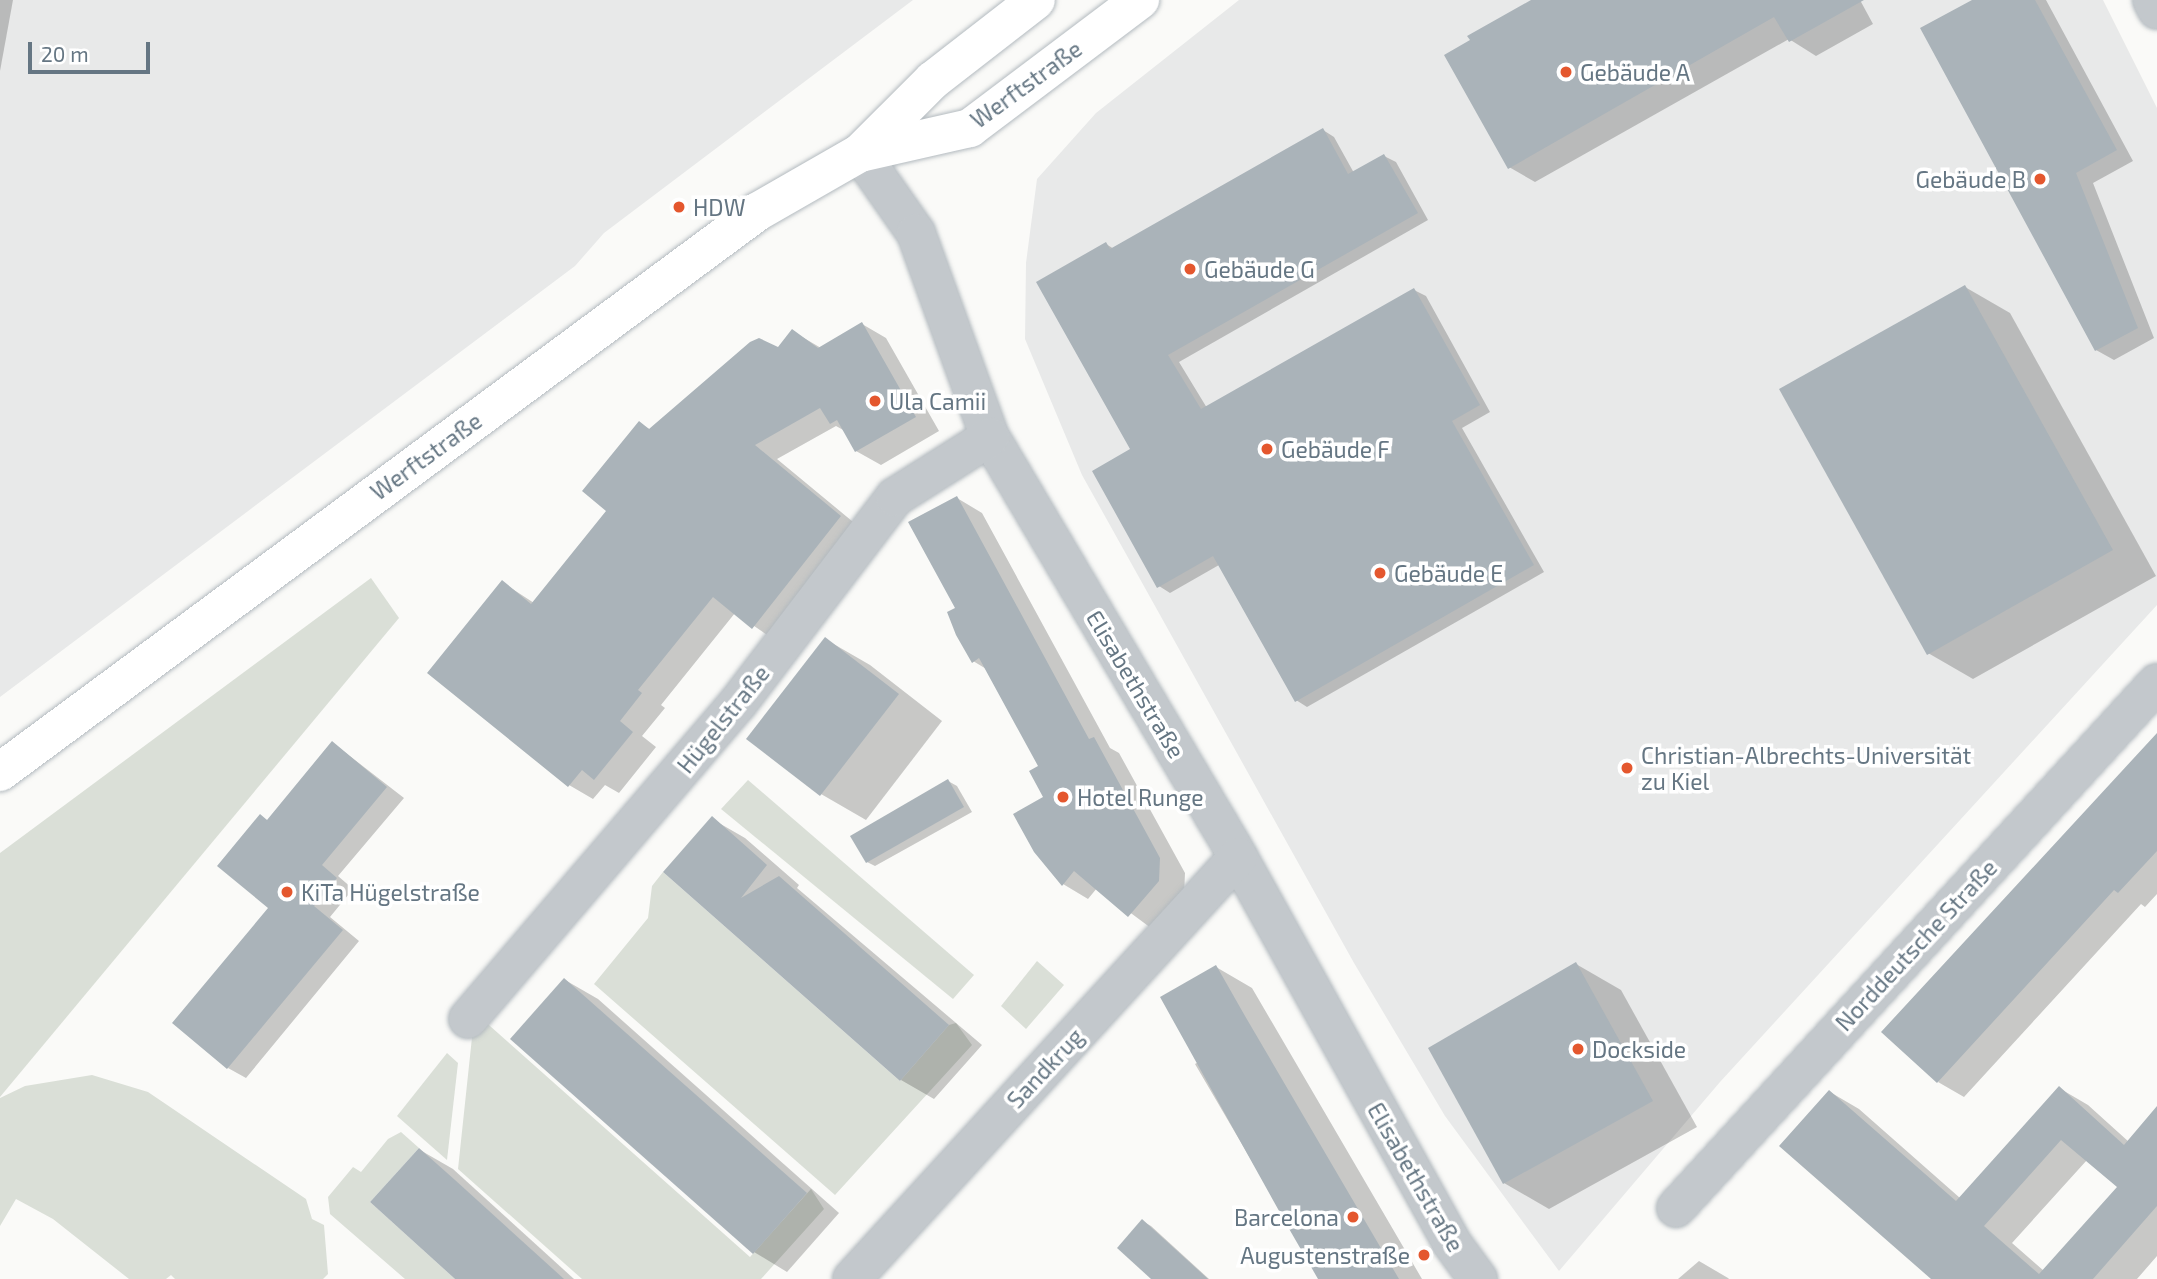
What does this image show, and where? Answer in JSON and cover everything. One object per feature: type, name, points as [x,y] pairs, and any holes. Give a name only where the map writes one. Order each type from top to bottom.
[{"type":"main road","name":"Werftstraße","points":[[0,772],[757,212],[860,153],[933,80],[1035,0]]},
{"type":"main road","name":"Werftstraße","points":[[860,153],[970,128],[1140,0]]},
{"type":"street","points":[[2151,0],[2157,10]]},
{"type":"street","name":"Elisabethstraße","points":[[860,153],[916,233],[990,436],[1238,857],[1444,1230],[1478,1279]]},
{"type":"street","name":"Hügelstraße","points":[[468,1019],[737,703],[895,497],[990,436]]},
{"type":"street","name":"Norddeutsche Straße","points":[[1676,1208],[2157,683]]},
{"type":"street","name":"Sandkrug","points":[[852,1279],[1238,857]]},
{"type":"shaded area","points":[[0,0],[913,0],[604,233],[575,266],[0,697]]},
{"type":"shaded area","name":"Christian-Albrechts-Universität zu Kiel","points":[[1239,0],[2103,0],[2157,108],[2157,605],[1720,1082],[1559,1271],[1445,1116],[1354,963],[1082,475],[1025,339],[1026,263],[1037,179],[1096,113]]},
{"type":"shaded area","points":[[371,578],[399,618],[0,1097],[0,853]]},
{"type":"shaded area","points":[[748,780],[974,975],[953,999],[721,809]]},
{"type":"shaded area","points":[[663,872],[900,1081],[949,1025],[956,1023],[972,1045],[835,1195],[594,984],[648,918],[652,886]]},
{"type":"shaded area","points":[[1037,961],[1064,985],[1026,1029],[1001,1006]]},
{"type":"shaded area","points":[[481,1018],[750,1257],[811,1189],[824,1209],[761,1279],[582,1279],[458,1169],[473,1028]]},
{"type":"shaded area","points":[[447,1053],[458,1063],[447,1160],[397,1116]]},
{"type":"shaded area","points":[[92,1075],[148,1092],[306,1199],[312,1219],[324,1225],[328,1274],[323,1279],[175,1279],[171,1275],[166,1279],[129,1279],[53,1219],[16,1199],[0,1226],[0,1098],[25,1086]]},
{"type":"shaded area","points":[[401,1132],[419,1148],[370,1202],[455,1279],[405,1279],[330,1214],[328,1197],[353,1167],[361,1172],[388,1139]]},
{"type":"building","name":"Gebäude A","points":[[1531,0],[1864,0],[1789,42],[1774,17],[1508,169],[1444,55],[1470,40],[1467,36]]},
{"type":"building","name":"Gebäude B","points":[[1972,0],[2035,0],[2117,150],[2076,173],[2138,328],[2095,351],[1920,28]]},
{"type":"building","points":[[1323,128],[1348,174],[1384,154],[1418,213],[1168,355],[1201,409],[1414,288],[1480,405],[1452,421],[1534,565],[1295,702],[1213,556],[1157,588],[1092,471],[1130,449],[1036,282],[1106,242],[1110,249]]},
{"type":"building","points":[[1965,285],[2113,550],[1927,655],[1779,389]]},
{"type":"building","points":[[862,322],[916,417],[855,452],[837,420],[830,424],[820,408],[755,445],[841,516],[752,629],[713,597],[638,690],[642,693],[620,721],[633,732],[594,780],[582,770],[568,787],[427,673],[502,580],[531,604],[606,511],[582,491],[639,421],[649,429],[750,342],[759,338],[778,347],[792,329],[818,348]]},
{"type":"building","points":[[957,496],[1089,739],[1094,737],[1160,858],[1159,881],[1128,917],[1074,871],[1062,886],[1034,852],[1013,814],[1043,797],[1029,771],[1038,766],[979,658],[972,663],[956,635],[947,612],[955,608],[908,522]]},
{"type":"building","points":[[825,637],[899,694],[820,796],[746,739]]},
{"type":"building","points":[[2157,733],[2157,851],[2118,893],[2114,890],[1937,1083],[1881,1032]]},
{"type":"building","name":"KiTa Hügelstraße","points":[[332,741],[387,787],[322,865],[337,878],[314,906],[343,930],[227,1069],[172,1023],[268,908],[217,866],[260,814],[267,820]]},
{"type":"building","points":[[948,779],[964,807],[866,863],[850,836]]},
{"type":"building","points":[[712,816],[767,865],[741,898],[779,876],[949,1025],[900,1081],[663,872]]},
{"type":"building","points":[[1576,962],[1653,1101],[1503,1184],[1428,1048]]},
{"type":"building","points":[[1216,965],[1399,1279],[1318,1279],[1160,997]]},
{"type":"building","points":[[564,978],[807,1193],[753,1254],[510,1039]]},
{"type":"building","points":[[2059,1086],[2124,1145],[2157,1106],[2157,1206],[2093,1279],[1931,1279],[1779,1146],[1829,1090],[1956,1201]],"holes":[[[2061,1140],[2117,1187],[2039,1274],[1984,1226]]]},
{"type":"building","points":[[419,1148],[564,1279],[455,1279],[370,1202]]},
{"type":"building","points":[[1142,1219],[1208,1279],[1151,1279],[1117,1248]]},
{"type":"place","name":"Gebäude A","points":[[1566,72]]},
{"type":"place","name":"Gebäude B","points":[[2040,179]]},
{"type":"place","name":"HDW","points":[[679,207]]},
{"type":"place","name":"Gebäude G","points":[[1190,269]]},
{"type":"place","name":"Ula Camii","points":[[875,401]]},
{"type":"place","name":"Gebäude F","points":[[1267,449]]},
{"type":"place","name":"Gebäude E","points":[[1380,573]]},
{"type":"place","name":"Christian-Albrechts-Universität zu Kiel","points":[[1627,768]]},
{"type":"place","name":"Hotel Runge","points":[[1063,797]]},
{"type":"place","name":"KiTa Hügelstraße","points":[[287,892]]},
{"type":"place","name":"Dockside","points":[[1578,1049]]},
{"type":"place","name":"Barcelona","points":[[1353,1217]]},
{"type":"place","name":"Augustenstraße","points":[[1424,1255]]}]
